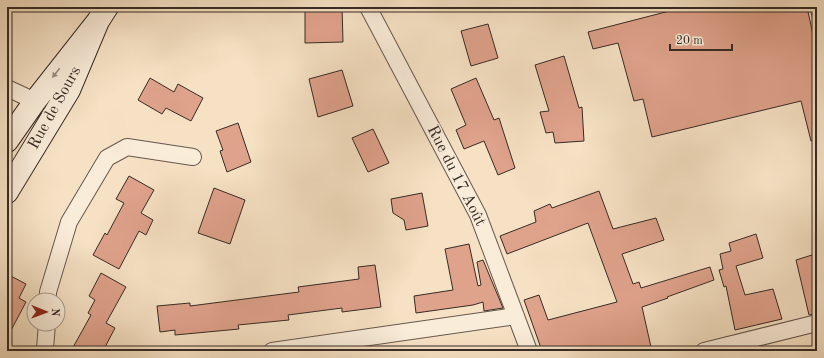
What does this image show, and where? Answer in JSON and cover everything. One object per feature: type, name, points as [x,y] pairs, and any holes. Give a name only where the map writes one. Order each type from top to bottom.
[{"type":"main road","name":"Rue de Sours","points":[[7,141],[35,101],[102,14]]},
{"type":"main road","name":"Rue de Sours","points":[[7,192],[69,90],[102,14]]},
{"type":"street","name":"Rue du 17 Août","points":[[368,7],[478,215],[529,351]]},
{"type":"street","points":[[7,88],[35,101]]},
{"type":"street","points":[[48,292],[69,222],[107,158],[127,147],[193,157]]},
{"type":"street","points":[[272,351],[516,316]]},
{"type":"street","points":[[704,351],[817,323]]},
{"type":"street","points":[[46,332],[46,351]]},
{"type":"lane","points":[[814,7],[817,17]]},
{"type":"building","points":[[305,7],[342,7],[343,42],[305,43]]},
{"type":"building","points":[[685,7],[807,7],[817,53],[817,141],[811,141],[801,101],[652,137],[643,99],[634,101],[618,43],[593,49],[588,32]]},
{"type":"building","points":[[488,24],[498,58],[471,66],[461,31]]},
{"type":"building","points":[[564,56],[579,108],[582,107],[584,141],[555,143],[553,132],[546,133],[540,112],[549,111],[535,65]]},
{"type":"building","points":[[342,70],[353,106],[318,117],[309,79]]},
{"type":"building","points":[[150,78],[174,92],[178,84],[203,98],[191,121],[166,108],[162,114],[138,100]]},
{"type":"building","points":[[476,78],[494,120],[499,118],[515,168],[498,175],[484,141],[464,149],[456,130],[466,125],[451,89]]},
{"type":"building","points":[[238,123],[251,162],[227,172],[220,151],[223,150],[216,131]]},
{"type":"building","points":[[373,129],[389,163],[368,172],[352,138]]},
{"type":"building","points":[[129,176],[154,190],[141,213],[153,220],[146,235],[139,231],[119,269],[93,255],[105,233],[107,235],[124,203],[116,199]]},
{"type":"building","points":[[214,188],[245,200],[230,244],[198,233]]},
{"type":"building","points":[[599,191],[613,229],[656,218],[664,240],[622,254],[633,284],[639,282],[641,288],[710,267],[714,280],[642,307],[651,347],[625,351],[542,351],[524,300],[539,295],[548,320],[617,302],[588,223],[507,254],[500,236],[536,222],[534,211],[550,204],[552,208]]},
{"type":"building","points":[[422,193],[428,226],[406,230],[404,220],[393,213],[391,199]]},
{"type":"building","points":[[756,234],[763,258],[736,266],[745,295],[773,289],[782,319],[735,330],[726,286],[724,287],[719,270],[723,269],[720,254],[731,251],[729,243]]},
{"type":"building","points":[[469,244],[478,286],[481,285],[477,262],[483,260],[503,308],[484,311],[483,302],[473,305],[416,313],[414,296],[453,290],[445,249]]},
{"type":"building","points":[[812,255],[817,272],[817,314],[809,315],[796,260]]},
{"type":"building","points":[[375,265],[381,307],[342,312],[342,308],[288,315],[289,320],[238,325],[239,329],[175,335],[175,330],[160,332],[157,306],[190,303],[190,306],[299,292],[298,287],[359,279],[358,267]]},
{"type":"building","points":[[101,273],[126,287],[106,323],[115,328],[103,351],[71,351],[91,315],[88,313],[95,300],[89,296]]},
{"type":"building","points":[[7,274],[26,284],[19,298],[26,302],[7,338]]}]
